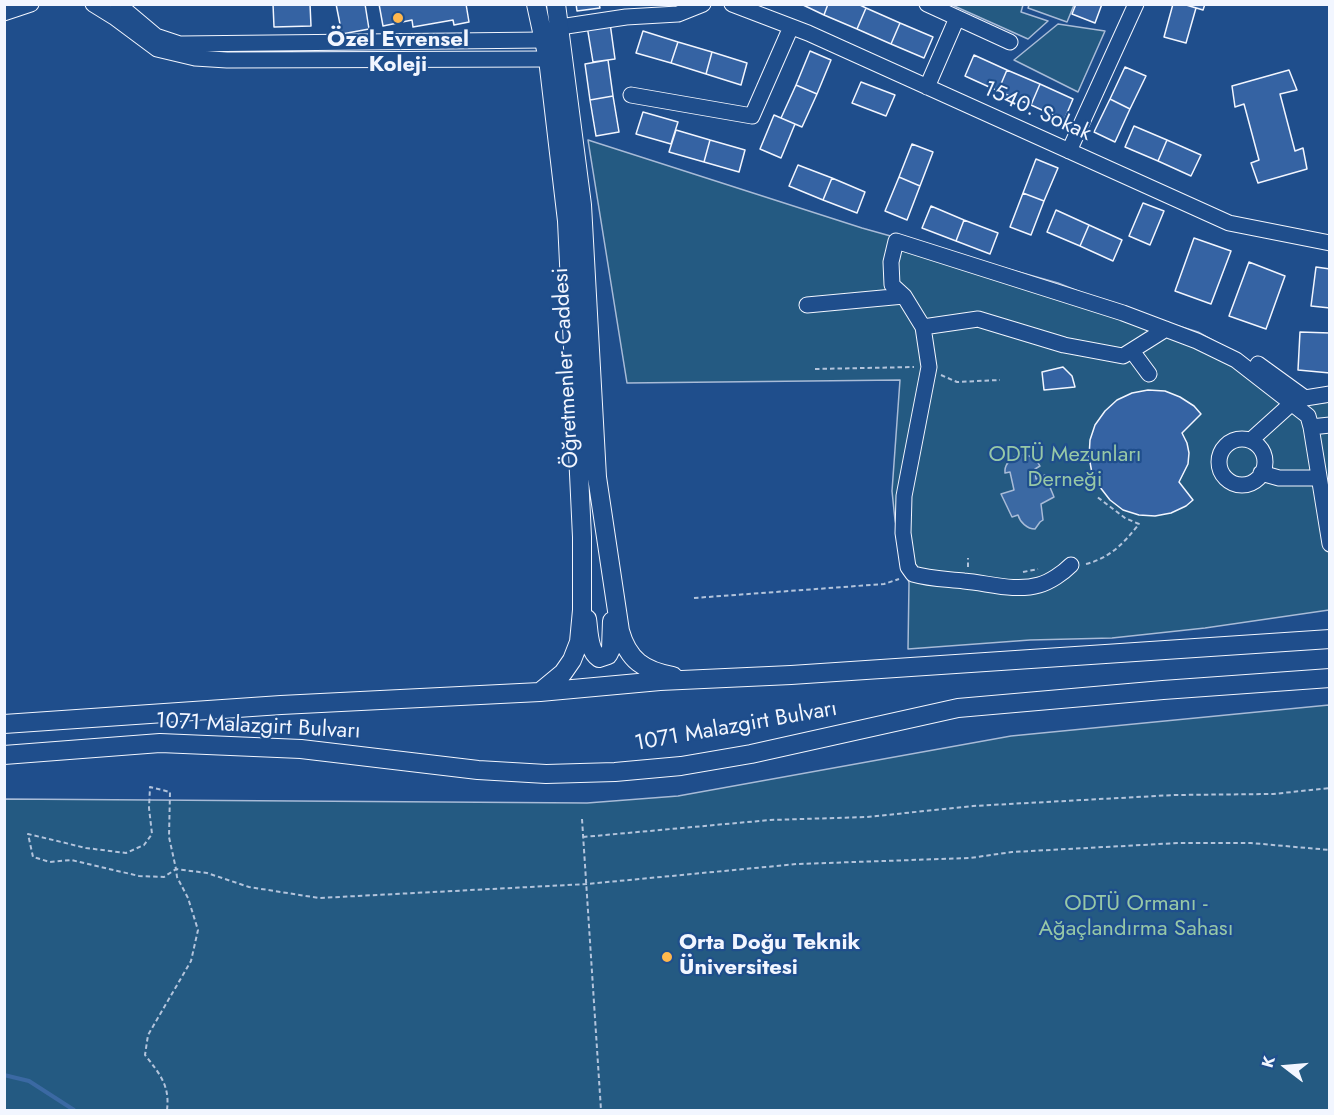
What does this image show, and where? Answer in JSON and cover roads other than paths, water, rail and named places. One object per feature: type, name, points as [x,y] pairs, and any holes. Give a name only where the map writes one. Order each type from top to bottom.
[{"type":"main road","name":"Öğretmenler Caddesi","points":[[537,4],[548,59],[567,221],[582,537],[582,610],[579,642],[572,660],[563,673],[540,692]]},
{"type":"main road","name":"Öğretmenler Caddesi","points":[[556,4],[582,205],[597,477],[620,631],[630,655],[641,664],[661,674],[696,680]]},
{"type":"main road","points":[[582,585],[592,649],[595,656],[603,658],[611,649],[612,581]]},
{"type":"main road","name":"1071 Malazgirt Bulvarı","points":[[4,724],[540,692],[1329,639]]},
{"type":"main road","name":"1071 Malazgirt Bulvarı","points":[[4,755],[160,743],[301,749],[478,770],[546,774],[615,772],[681,766],[750,754],[958,708],[1329,678]]},
{"type":"street","points":[[4,13],[31,4]]},
{"type":"street","points":[[93,4],[114,16],[157,49],[195,58],[227,60],[548,59]]},
{"type":"street","points":[[118,4],[156,36],[180,44],[543,40]]},
{"type":"street","points":[[560,27],[625,11],[678,14],[703,4]]},
{"type":"street","name":"1540. Sokak","points":[[732,4],[791,27],[1229,223],[1329,243]]},
{"type":"street","points":[[927,4],[1010,42]]},
{"type":"street","points":[[1069,151],[1136,4]]},
{"type":"street","points":[[927,87],[957,18]]},
{"type":"street","points":[[631,95],[752,116],[791,27]]},
{"type":"street","points":[[1071,565],[1040,585],[1018,587],[930,579],[913,574],[908,567],[903,533],[904,496],[929,366],[923,327],[904,296],[892,285],[891,262],[896,241],[1123,313],[1197,341],[1236,360],[1299,400]]},
{"type":"street","points":[[807,305],[904,296]]},
{"type":"street","points":[[923,327],[978,319],[1064,345],[1123,356],[1166,329]]},
{"type":"street","points":[[1132,351],[1149,374]]},
{"type":"street","points":[[1258,364],[1299,400],[1308,416],[1329,544]]},
{"type":"street","points":[[1251,441],[1299,400],[1329,394]]},
{"type":"street","points":[[1311,427],[1329,425]]},
{"type":"street","points":[[1236,440],[1251,441],[1260,448],[1264,456],[1262,473],[1248,484],[1239,485],[1230,482],[1219,468],[1222,450],[1227,444],[1236,440]]},
{"type":"street","points":[[1262,473],[1279,478],[1319,478]]},
{"type":"waterway","points":[[4,1075],[29,1081],[74,1110]]},
{"type":"place","name":"Özel Evrensel Koleji","points":[[398,18]]},
{"type":"place","name":"Orta Doğu Teknik Üniversitesi","points":[[667,957]]},
{"type":"park label","name":"ODTÜ Mezunları Derneği","points":[[1065,468]]},
{"type":"park label","name":"ODTÜ Ormanı - Ağaçlandırma Sahası","points":[[1136,918]]}]
